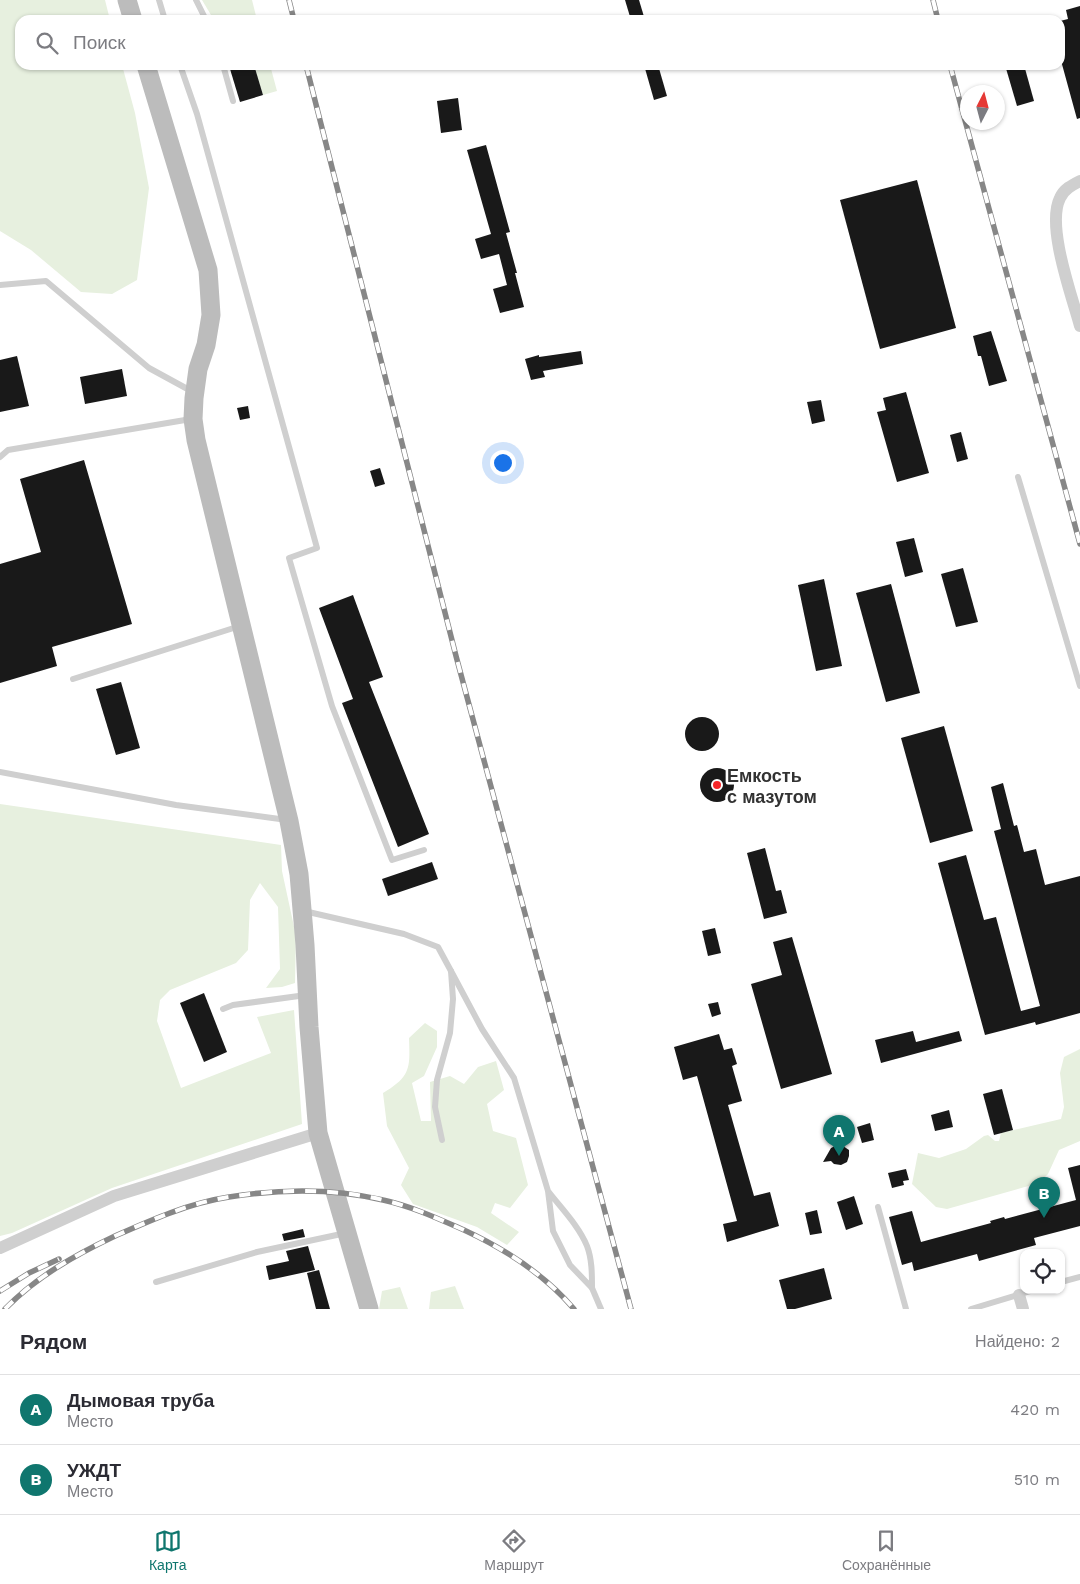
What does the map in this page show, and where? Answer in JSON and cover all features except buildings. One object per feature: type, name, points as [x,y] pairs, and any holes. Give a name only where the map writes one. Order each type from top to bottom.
[{"type":"street","points":[[148,70],[208,270],[211,315],[206,344],[198,370],[192,418],[289,820],[300,874],[318,1133],[369,1309]]},
{"type":"street","points":[[1080,181],[1068,187],[1060,198],[1054,217],[1057,241],[1080,326]]},
{"type":"street","points":[[0,1248],[114,1196],[318,1133]]},
{"type":"street","points":[[0,1258],[39,1230]]},
{"type":"street","points":[[1019,1295],[1023,1309]]},
{"type":"lane","points":[[159,0],[164,15]]},
{"type":"lane","points":[[196,0],[204,15]]},
{"type":"lane","points":[[182,70],[197,114],[317,548],[289,558],[332,706],[392,860],[424,850]]},
{"type":"lane","points":[[224,70],[233,101]]},
{"type":"lane","points":[[0,285],[46,281],[149,368],[194,392]]},
{"type":"lane","points":[[0,457],[8,450],[192,418]]},
{"type":"lane","points":[[1018,477],[1080,686]]},
{"type":"lane","points":[[73,679],[241,626]]},
{"type":"lane","points":[[0,772],[176,805],[289,820]]},
{"type":"lane","points":[[302,910],[404,934],[438,947],[482,1029],[514,1078],[548,1192],[553,1231],[570,1265],[592,1288],[601,1309]]},
{"type":"lane","points":[[442,1140],[435,1107],[437,1080],[450,1033],[453,999],[451,971]]},
{"type":"lane","points":[[222,1009],[233,1005],[307,994]]},
{"type":"lane","points":[[548,1192],[573,1223],[586,1245],[592,1267],[592,1288]]},
{"type":"lane","points":[[878,1207],[906,1309]]},
{"type":"lane","points":[[156,1282],[258,1252],[347,1233]]},
{"type":"lane","points":[[1065,1281],[1080,1277]]},
{"type":"lane","points":[[971,1309],[1022,1294]]},
{"type":"green space","points":[[0,0],[105,0],[109,15],[15,15],[15,70],[123,70],[135,113],[149,188],[137,280],[112,294],[81,292],[31,250],[0,231]]},
{"type":"green space","points":[[202,0],[252,0],[256,15],[211,15]]},
{"type":"green space","points":[[255,70],[271,70],[277,91],[263,95]]},
{"type":"green space","points":[[0,804],[281,845],[282,871],[296,936],[295,983],[282,987],[266,988],[280,969],[278,907],[260,883],[250,900],[248,950],[236,963],[170,990],[160,1000],[157,1021],[181,1088],[271,1053],[257,1017],[294,1010],[302,1124],[112,1188],[12,1233],[0,1236]]},
{"type":"green space","points":[[425,1023],[437,1031],[437,1047],[424,1076],[412,1083],[421,1121],[431,1121],[430,1082],[450,1076],[464,1084],[478,1067],[496,1061],[504,1090],[487,1104],[493,1131],[516,1138],[528,1185],[510,1208],[495,1203],[491,1213],[519,1232],[507,1245],[477,1227],[413,1204],[401,1185],[409,1168],[387,1126],[383,1093],[404,1076],[409,1064],[409,1038]]},
{"type":"green space","points":[[1080,1049],[1080,1141],[1059,1150],[1048,1174],[1039,1183],[947,1209],[936,1207],[912,1184],[918,1153],[939,1158],[966,1149],[984,1136],[988,1135],[995,1141],[999,1141],[1001,1133],[1061,1119],[1064,1107],[1060,1073],[1064,1057]]},
{"type":"green space","points":[[455,1286],[464,1309],[429,1309],[431,1292]]},
{"type":"green space","points":[[400,1287],[408,1309],[379,1309],[382,1291]]},
{"type":"railway","points":[[289,0],[293,15]]},
{"type":"railway","points":[[933,0],[937,15]]},
{"type":"railway","points":[[307,70],[456,656],[631,1309]]},
{"type":"railway","points":[[951,70],[1080,544]]},
{"type":"railway","points":[[5,1309],[43,1277],[71,1259],[115,1236],[156,1218],[199,1203],[248,1194],[287,1191],[345,1193],[383,1200],[414,1209],[479,1237],[509,1254],[537,1274],[574,1309]]},
{"type":"railway","points":[[0,1291],[29,1273],[59,1259]]},
{"type":"place","name":"Емкость с мазутом","points":[[717,785]]},
{"type":"place","name":"Дымовая труба","points":[[839,1156]]},
{"type":"place","name":"УЖДТ","points":[[1044,1218]]}]
